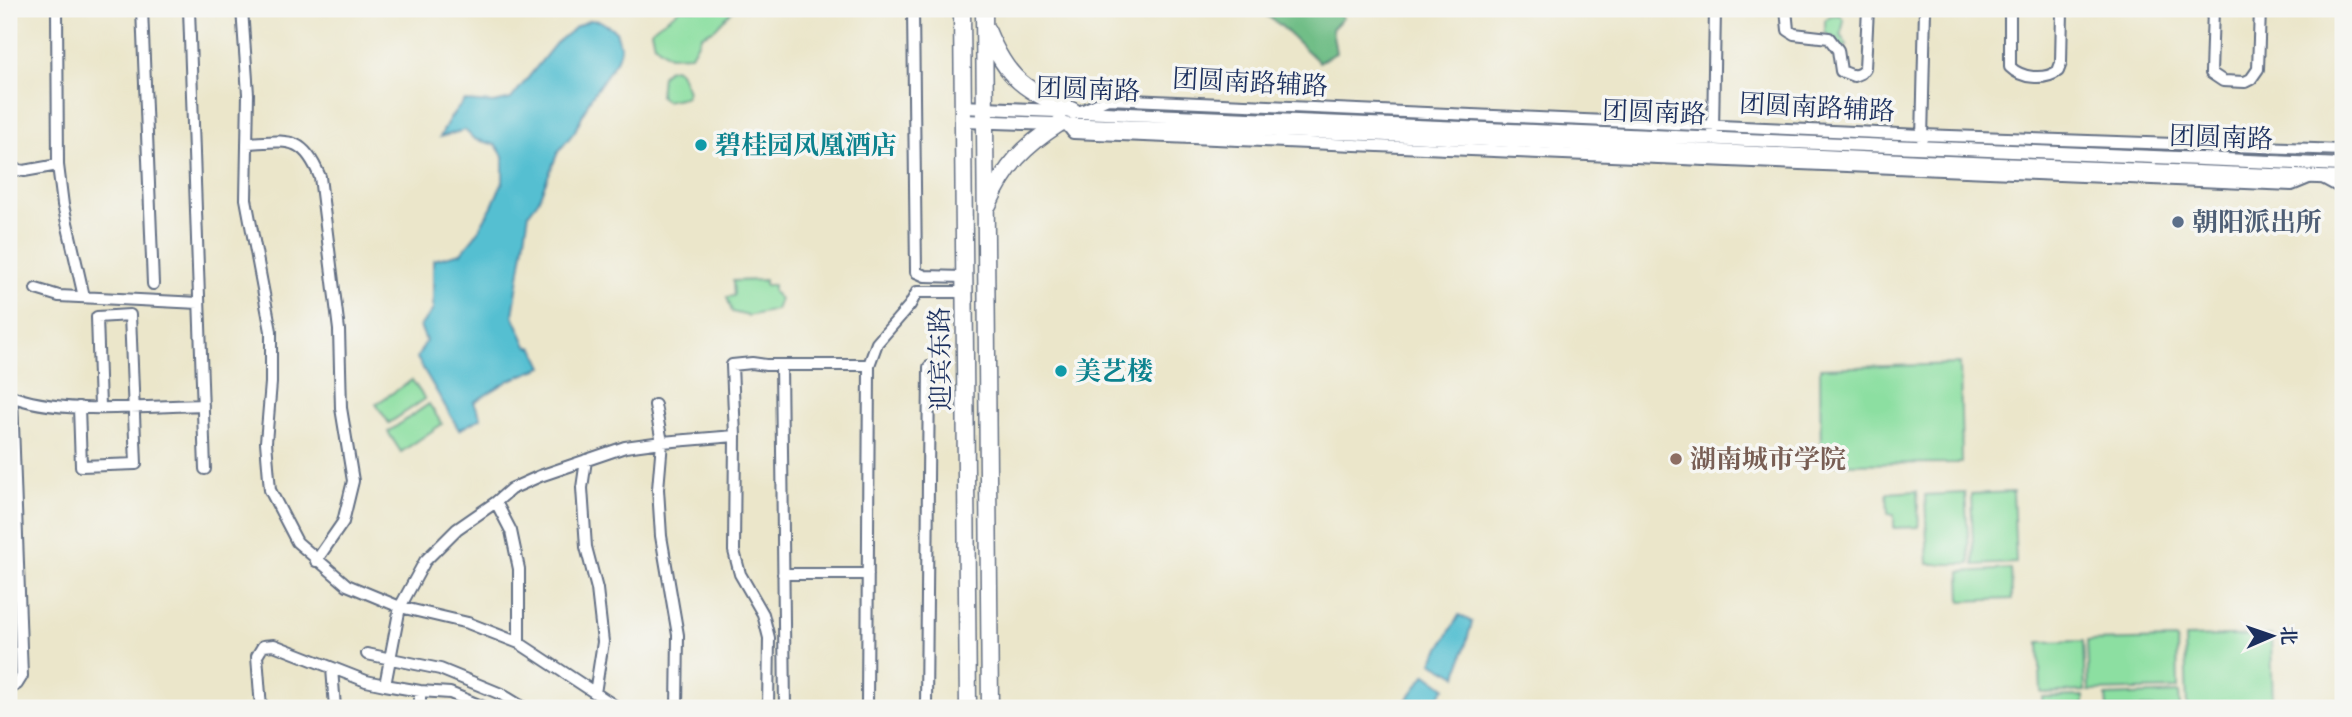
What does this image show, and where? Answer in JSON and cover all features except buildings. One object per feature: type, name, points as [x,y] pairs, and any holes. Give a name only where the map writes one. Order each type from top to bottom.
[{"type":"highway","name":"迎宾东路","points":[[962,9],[968,708]]},
{"type":"highway","name":"迎宾东路","points":[[984,16],[990,708]]},
{"type":"highway","points":[[984,16],[997,54],[1015,80],[1070,117],[1017,155],[1000,179],[986,211]]},
{"type":"main road","name":"团圆南路","points":[[963,114],[1712,131],[1922,149],[2343,164]]},
{"type":"main road","name":"团圆南路","points":[[1070,117],[1922,161],[2343,177]]},
{"type":"street","points":[[57,9],[58,164],[63,205],[84,297]]},
{"type":"street","points":[[142,9],[153,284]]},
{"type":"street","points":[[188,9],[205,469]]},
{"type":"street","points":[[243,9],[248,94],[246,200],[271,331],[271,383],[266,442],[270,490],[297,542],[347,585],[400,607],[468,623],[519,643],[618,708]]},
{"type":"street","points":[[913,9],[916,272],[963,284]]},
{"type":"street","points":[[1712,131],[1715,9]]},
{"type":"street","points":[[1786,9],[1788,30],[1794,34],[1829,38],[1838,50],[1841,71],[1854,76],[1865,68],[1868,9]]},
{"type":"street","points":[[1922,149],[1925,9]]},
{"type":"street","points":[[2010,9],[2010,66],[2021,76],[2047,76],[2058,71],[2061,63],[2062,9]]},
{"type":"street","points":[[2213,9],[2211,73],[2223,81],[2245,82],[2252,79],[2258,69],[2260,9]]},
{"type":"street","name":"团圆南路辅路","points":[[1712,131],[1922,135],[2343,150]]},
{"type":"street","points":[[247,143],[283,141],[300,146],[312,157],[320,177],[339,330],[341,408],[353,481],[343,522],[316,561]]},
{"type":"street","points":[[9,168],[24,171],[58,164]]},
{"type":"street","points":[[2316,176],[2343,190]]},
{"type":"street","points":[[867,708],[869,365],[877,343],[917,292],[963,284]]},
{"type":"street","points":[[36,289],[59,296],[199,303]]},
{"type":"street","points":[[79,407],[81,466],[136,464],[130,315],[97,317],[100,407]]},
{"type":"street","points":[[768,708],[769,638],[763,614],[740,574],[734,551],[735,436],[732,365],[869,365]]},
{"type":"street","points":[[780,365],[785,708]]},
{"type":"street","points":[[926,708],[929,367]]},
{"type":"street","points":[[9,689],[17,684],[22,676],[10,395],[63,407],[203,405]]},
{"type":"street","points":[[655,405],[662,442],[658,489],[661,536],[678,635],[677,708]]},
{"type":"street","points":[[385,685],[400,607],[425,561],[457,529],[511,489],[625,447],[735,436]]},
{"type":"street","points":[[586,460],[582,488],[586,547],[597,589],[603,642],[595,693]]},
{"type":"street","points":[[496,502],[511,531],[519,569],[519,643]]},
{"type":"street","points":[[783,574],[868,574]]},
{"type":"street","points":[[261,708],[257,656],[263,646],[274,645],[366,681],[420,691],[450,693],[486,708]]},
{"type":"street","points":[[367,654],[440,669],[501,694],[524,708]]},
{"type":"street","points":[[332,668],[335,708]]},
{"type":"street","points":[[420,691],[420,708]]},
{"type":"green space","points":[[679,9],[734,9],[715,29],[702,35],[691,55],[669,56],[654,44],[651,31]]},
{"type":"green space","points":[[1257,9],[1338,9],[1343,18],[1332,29],[1336,53],[1319,62],[1280,25]]},
{"type":"green space","points":[[1840,15],[1844,20],[1841,35],[1847,46],[1839,48],[1837,39],[1825,33],[1825,20],[1830,16]]},
{"type":"green space","points":[[674,68],[680,72],[688,91],[685,97],[665,101],[660,96],[662,76],[667,70]]},
{"type":"green space","points":[[765,280],[765,285],[773,285],[773,292],[780,299],[776,310],[748,316],[732,312],[727,297],[734,296],[733,281]]},
{"type":"green space","points":[[1960,364],[1962,463],[1821,464],[1820,368]]},
{"type":"green space","points":[[412,380],[425,399],[389,423],[376,404]]},
{"type":"green space","points":[[429,404],[442,424],[401,452],[388,432]]},
{"type":"green space","points":[[1917,491],[1919,527],[1894,528],[1894,515],[1888,514],[1887,493]]},
{"type":"green space","points":[[2013,492],[2016,563],[1974,565],[1971,494]]},
{"type":"green space","points":[[1965,493],[1970,564],[1928,564],[1925,495]]},
{"type":"green space","points":[[2011,569],[2012,599],[1961,601],[1960,572]]},
{"type":"green space","points":[[2271,635],[2273,708],[2187,708],[2185,637]]},
{"type":"green space","points":[[2177,639],[2178,689],[2089,691],[2087,641]]},
{"type":"green space","points":[[2083,641],[2085,691],[2041,693],[2039,642]]},
{"type":"green space","points":[[2179,693],[2180,708],[2107,708],[2106,696]]},
{"type":"green space","points":[[2084,696],[2084,706],[2043,708],[2042,697]]},
{"type":"water","points":[[590,20],[600,21],[616,31],[621,49],[590,99],[575,131],[558,152],[538,201],[529,213],[513,315],[527,346],[534,348],[543,367],[510,380],[474,402],[481,418],[459,430],[417,358],[426,341],[420,326],[433,310],[433,260],[461,253],[475,236],[503,181],[503,156],[496,145],[474,139],[465,130],[440,137],[448,121],[464,101],[494,103],[511,99],[556,43],[577,26]]},
{"type":"water","points":[[1459,615],[1472,622],[1457,676],[1432,662]]},
{"type":"water","points":[[1426,674],[1445,688],[1429,708],[1400,708]]},
{"type":"place","name":"碧桂园凤凰酒店","points":[[701,145]]},
{"type":"place","name":"朝阳派出所","points":[[2178,222]]},
{"type":"place","name":"美艺楼","points":[[1061,371]]},
{"type":"place","name":"湖南城市学院","points":[[1676,459]]}]
